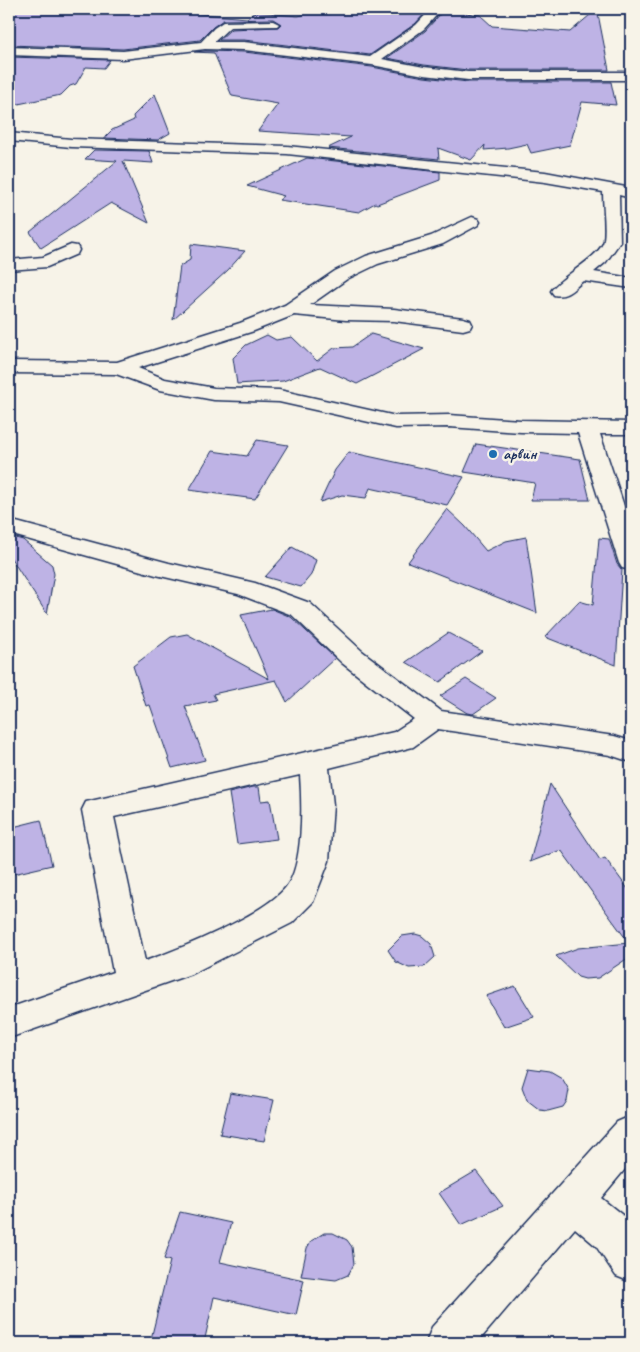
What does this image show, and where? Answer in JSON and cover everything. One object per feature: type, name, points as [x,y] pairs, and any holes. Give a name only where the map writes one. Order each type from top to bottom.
[{"type":"street","points":[[372,61],[420,28],[437,9]]},
{"type":"street","points":[[204,45],[218,30],[227,24],[273,24]]},
{"type":"street","points":[[9,51],[123,55],[204,45],[244,46],[372,61],[424,71],[468,76],[631,76]]},
{"type":"street","points":[[9,137],[71,143],[287,150],[387,162],[470,168],[545,177],[631,193]]},
{"type":"street","points":[[560,291],[600,258],[612,242],[611,188]]},
{"type":"street","points":[[119,368],[181,346],[247,327],[292,309],[340,275],[372,260],[437,240],[472,222]]},
{"type":"street","points":[[9,265],[47,262],[71,250]]},
{"type":"street","points":[[578,275],[631,282]]},
{"type":"street","points":[[292,309],[346,314],[394,315],[463,324]]},
{"type":"street","points":[[9,367],[119,368],[169,386],[214,394],[279,396],[396,422],[449,421],[521,426],[631,428]]},
{"type":"street","points":[[588,427],[631,563]]},
{"type":"street","points":[[9,527],[165,570],[246,588],[301,609],[352,657],[434,719],[614,746],[631,752]]},
{"type":"street","points":[[132,981],[97,810],[403,740],[434,719]]},
{"type":"street","points":[[9,1023],[179,964],[280,914],[301,893],[313,861],[318,805],[313,762]]},
{"type":"street","points":[[448,1343],[631,1134]]},
{"type":"street","points":[[574,1201],[611,1232],[631,1260]]},
{"type":"building","points":[[9,9],[145,9],[247,18],[255,12],[298,16],[330,14],[337,9],[396,11],[399,9],[429,9],[415,24],[370,55],[244,40],[219,40],[231,29],[278,27],[281,24],[273,19],[223,20],[200,40],[123,49],[9,45]]},
{"type":"building","points":[[597,9],[609,70],[468,70],[424,65],[387,58],[425,31],[444,10],[480,15],[492,26],[570,32]]},
{"type":"building","points":[[194,52],[244,52],[372,67],[424,77],[468,82],[611,82],[616,105],[582,102],[570,145],[531,153],[527,144],[484,150],[485,145],[471,160],[438,148],[439,159],[328,148],[351,137],[258,131],[278,104],[232,96],[214,53]]},
{"type":"building","points":[[9,57],[110,60],[104,68],[86,67],[76,84],[70,86],[61,95],[9,106]]},
{"type":"building","points":[[155,94],[170,133],[158,140],[104,138],[112,130],[134,120],[133,116]]},
{"type":"building","points":[[94,150],[149,151],[153,163],[123,161],[149,223],[111,203],[41,248],[30,232],[117,161],[85,159]]},
{"type":"building","points":[[307,158],[440,172],[440,180],[377,204],[375,203],[359,212],[279,200],[284,196],[247,186]]},
{"type":"building","points":[[191,244],[245,251],[228,270],[173,320],[180,266],[190,260]]},
{"type":"building","points":[[371,334],[424,349],[357,384],[320,367],[283,381],[237,384],[233,358],[246,345],[267,335],[276,340],[292,337],[317,361],[334,348],[352,347]]},
{"type":"building","points":[[257,440],[288,445],[255,499],[189,490],[212,451],[247,456]]},
{"type":"building","points":[[476,444],[580,459],[590,500],[531,500],[535,483],[464,472]]},
{"type":"building","points":[[349,452],[464,477],[447,505],[370,488],[366,498],[342,495],[320,502],[335,470]]},
{"type":"building","points":[[447,509],[465,526],[486,551],[506,541],[526,537],[537,613],[408,562]]},
{"type":"building","points":[[9,536],[23,540],[52,565],[54,574],[47,614],[9,555]]},
{"type":"building","points":[[599,538],[609,539],[617,564],[622,570],[616,665],[545,637],[579,601],[593,605]]},
{"type":"building","points":[[292,547],[316,560],[311,575],[301,587],[265,577]]},
{"type":"building","points":[[272,609],[291,617],[335,658],[287,702],[276,680],[213,694],[216,700],[185,706],[205,760],[172,768],[150,705],[146,706],[133,666],[171,637],[187,634],[269,679],[241,615]]},
{"type":"building","points":[[448,633],[482,651],[440,682],[406,662]]},
{"type":"building","points":[[466,679],[496,698],[473,714],[467,713],[440,696]]},
{"type":"building","points":[[550,784],[600,860],[605,858],[631,893],[631,956],[598,978],[585,979],[578,977],[556,956],[578,948],[629,943],[561,850],[530,862]]},
{"type":"building","points":[[259,787],[261,801],[270,800],[277,839],[237,844],[229,793]]},
{"type":"building","points":[[41,820],[52,865],[9,875],[9,828]]},
{"type":"building","points":[[415,934],[422,936],[431,944],[435,957],[424,967],[409,968],[396,962],[388,950],[402,936]]},
{"type":"building","points":[[515,986],[534,1017],[504,1027],[486,996]]},
{"type":"building","points":[[528,1068],[550,1071],[562,1078],[569,1090],[567,1101],[563,1107],[548,1111],[540,1110],[527,1100],[522,1087]]},
{"type":"building","points":[[230,1093],[274,1100],[264,1141],[220,1134]]},
{"type":"building","points":[[476,1171],[503,1206],[461,1225],[439,1193]]},
{"type":"building","points":[[180,1212],[231,1223],[220,1262],[304,1280],[296,1315],[214,1297],[204,1343],[150,1343],[170,1261],[164,1259]]},
{"type":"building","points":[[324,1233],[333,1233],[347,1240],[352,1247],[354,1264],[348,1275],[336,1280],[301,1276],[307,1248],[311,1241]]},
{"type":"place","name":"арвин","points":[[493,454]]}]
